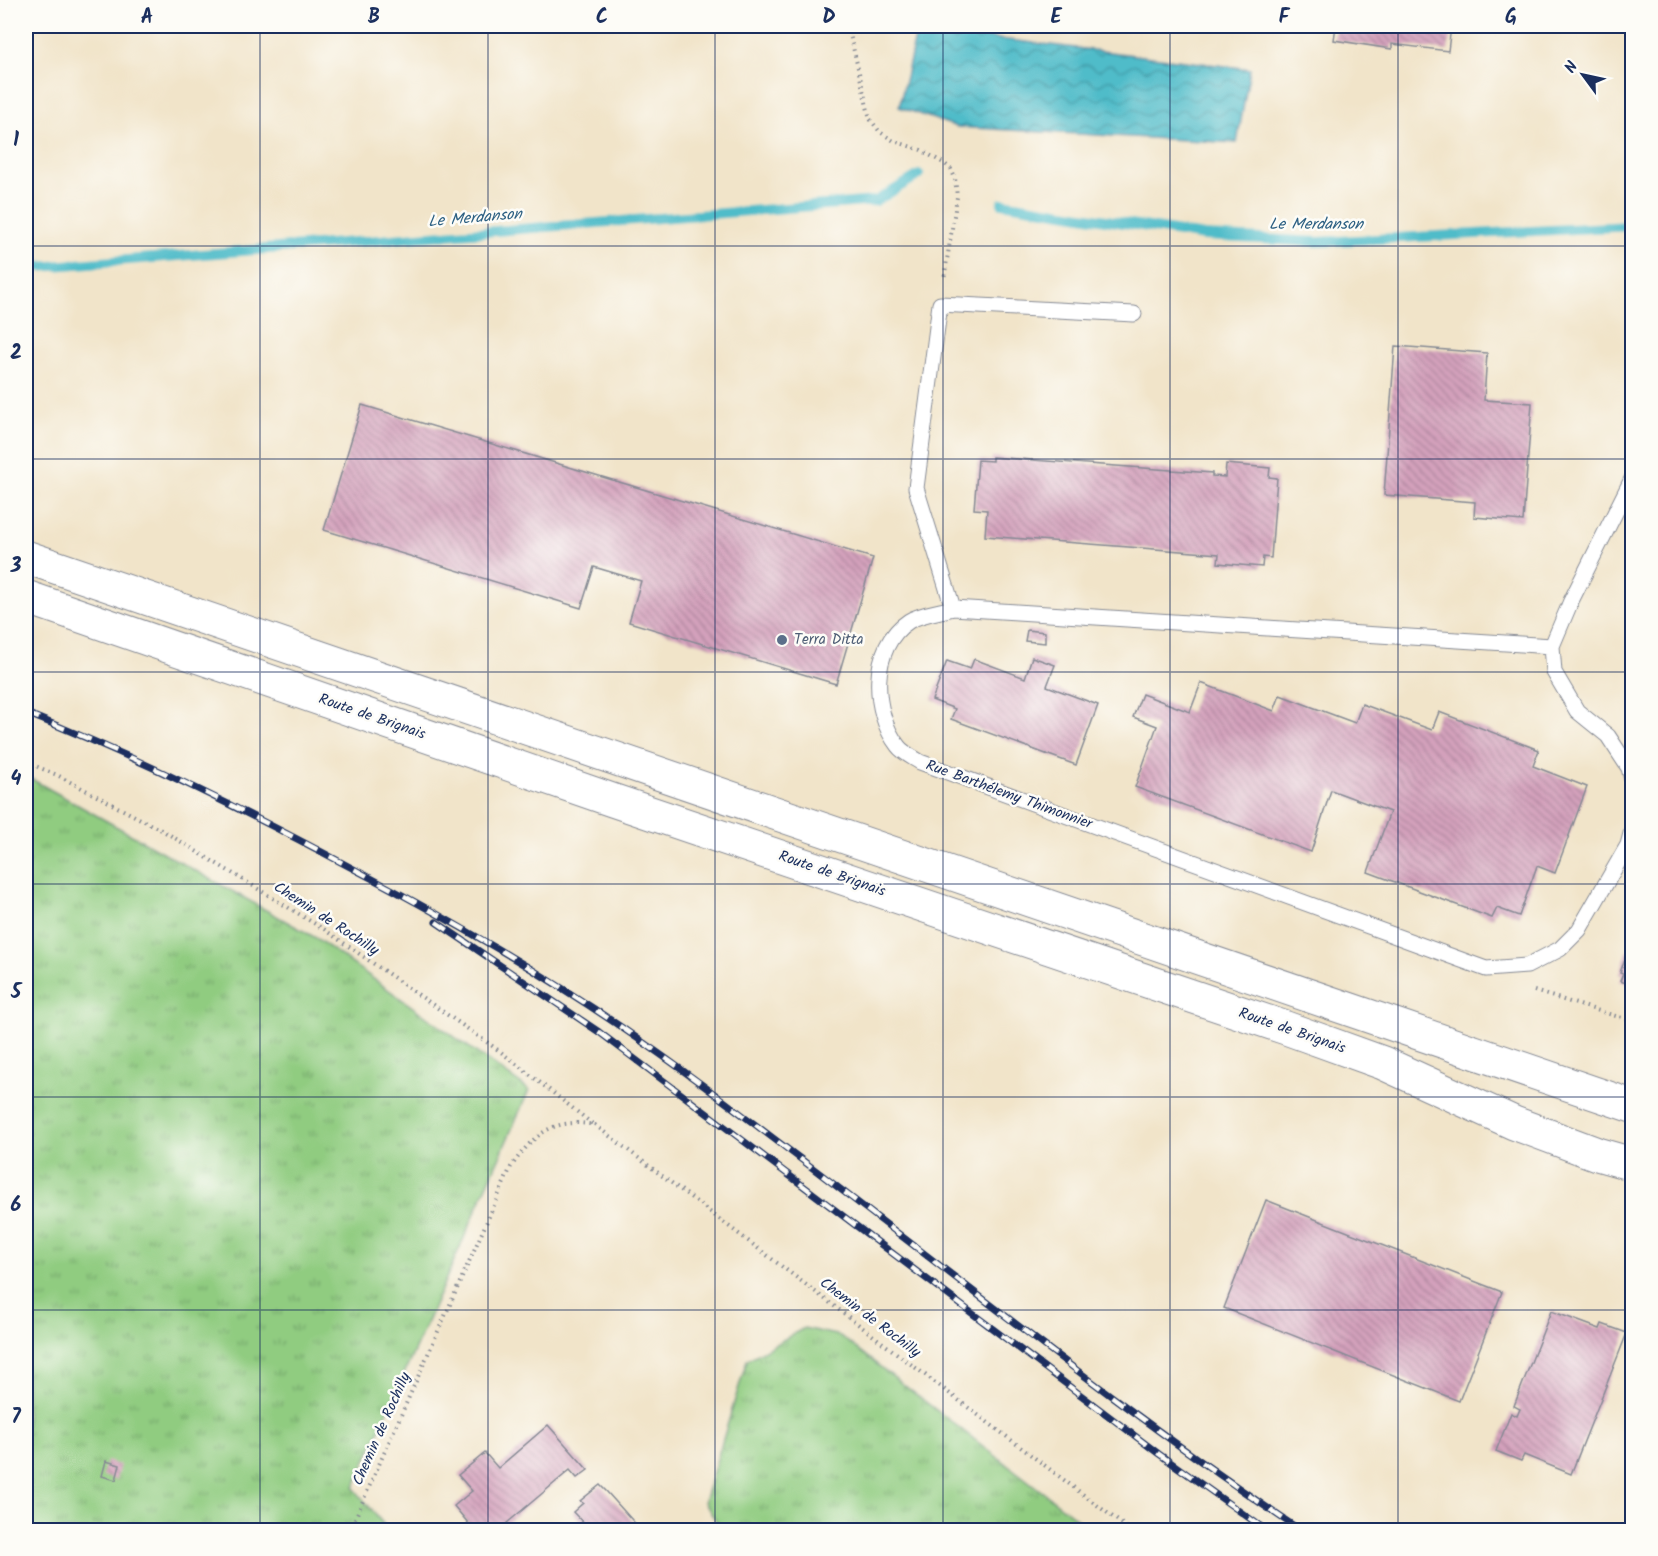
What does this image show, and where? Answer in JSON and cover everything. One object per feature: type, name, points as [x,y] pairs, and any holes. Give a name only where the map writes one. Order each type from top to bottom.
[{"type":"main road","points":[[26,557],[1632,1106]]},
{"type":"main road","name":"Route de Brignais","points":[[26,597],[601,796],[1286,1028],[1383,1063],[1514,1124],[1632,1164]]},
{"type":"lane","points":[[953,608],[916,488],[940,304],[1134,314]]},
{"type":"lane","points":[[1632,479],[1552,646],[1554,672],[1577,711],[1608,736],[1629,768],[1632,780]]},
{"type":"lane","name":"Rue Barthélemy Thimonnier","points":[[1552,646],[953,608],[910,620],[892,636],[882,656],[878,676],[881,709],[887,723],[899,747],[920,762],[1486,969],[1527,966],[1560,949],[1579,930],[1628,845],[1632,830]]},
{"type":"path","points":[[848,26],[870,119],[880,132],[894,141],[921,150],[945,164],[951,169],[955,178],[957,197],[940,304]]},
{"type":"path","name":"Chemin de Rochilly","points":[[26,762],[85,789],[165,831],[325,930],[501,1052],[1130,1530]]},
{"type":"path","points":[[1492,969],[1509,983],[1632,1021]]},
{"type":"path","name":"Chemin de Rochilly","points":[[350,1530],[511,1167],[524,1149],[541,1132],[556,1125],[578,1122],[595,1125]]},
{"type":"green space","points":[[26,776],[316,938],[529,1090],[354,1488],[388,1530],[26,1530]]},
{"type":"green space","points":[[804,1328],[840,1336],[1092,1530],[722,1530],[704,1502],[747,1360]]},
{"type":"water","points":[[917,29],[1250,69],[1237,143],[957,127],[899,107]]},
{"type":"building","points":[[1336,26],[1451,26],[1448,51],[1392,44],[1392,49],[1334,40]]},
{"type":"building","points":[[1395,346],[1487,353],[1484,400],[1532,403],[1523,521],[1474,517],[1475,502],[1384,495]]},
{"type":"building","points":[[362,405],[873,558],[836,684],[629,622],[641,581],[594,567],[581,608],[324,530]]},
{"type":"building","points":[[992,457],[1212,473],[1212,476],[1225,477],[1226,464],[1270,468],[1269,477],[1277,478],[1271,558],[1263,557],[1262,567],[1218,563],[1219,554],[985,536],[987,510],[974,509],[978,460],[992,461]]},
{"type":"building","points":[[1027,630],[1045,632],[1045,643],[1025,641]]},
{"type":"building","points":[[1032,657],[1055,665],[1047,686],[1098,705],[1076,765],[951,719],[955,709],[932,700],[947,661],[970,669],[974,659],[1025,678]]},
{"type":"building","points":[[1201,683],[1274,711],[1280,695],[1355,723],[1362,704],[1432,730],[1439,712],[1539,750],[1533,766],[1587,787],[1555,873],[1537,866],[1519,916],[1497,908],[1492,918],[1368,872],[1390,812],[1331,790],[1311,852],[1135,787],[1157,726],[1133,717],[1142,694],[1190,712]]},
{"type":"building","points":[[1632,938],[1632,985],[1620,981],[1623,974],[1620,973]]},
{"type":"building","points":[[1266,1200],[1502,1292],[1459,1401],[1224,1308]]},
{"type":"building","points":[[1551,1311],[1600,1329],[1602,1324],[1627,1333],[1571,1474],[1524,1455],[1521,1461],[1496,1451],[1511,1413],[1517,1416],[1520,1409],[1514,1406]]},
{"type":"building","points":[[548,1425],[588,1470],[577,1478],[570,1470],[507,1523],[513,1530],[474,1530],[454,1506],[472,1491],[458,1475],[485,1453],[498,1468]]},
{"type":"building","points":[[106,1461],[120,1465],[116,1480],[102,1476]]},
{"type":"building","points":[[600,1485],[641,1530],[590,1530],[573,1512],[583,1503],[580,1501]]},
{"type":"waterway","name":"Le Merdanson","points":[[26,268],[876,201],[919,175]]},
{"type":"waterway","name":"Le Merdanson","points":[[1002,203],[1204,236],[1318,242],[1632,226]]},
{"type":"railway","points":[[26,713],[149,766],[270,825],[463,929],[573,995],[686,1073],[1113,1398],[1300,1530]]},
{"type":"railway","points":[[436,922],[599,1032],[1159,1454],[1266,1530]]},
{"type":"place","name":"Terra Ditta","points":[[782,640]]}]
